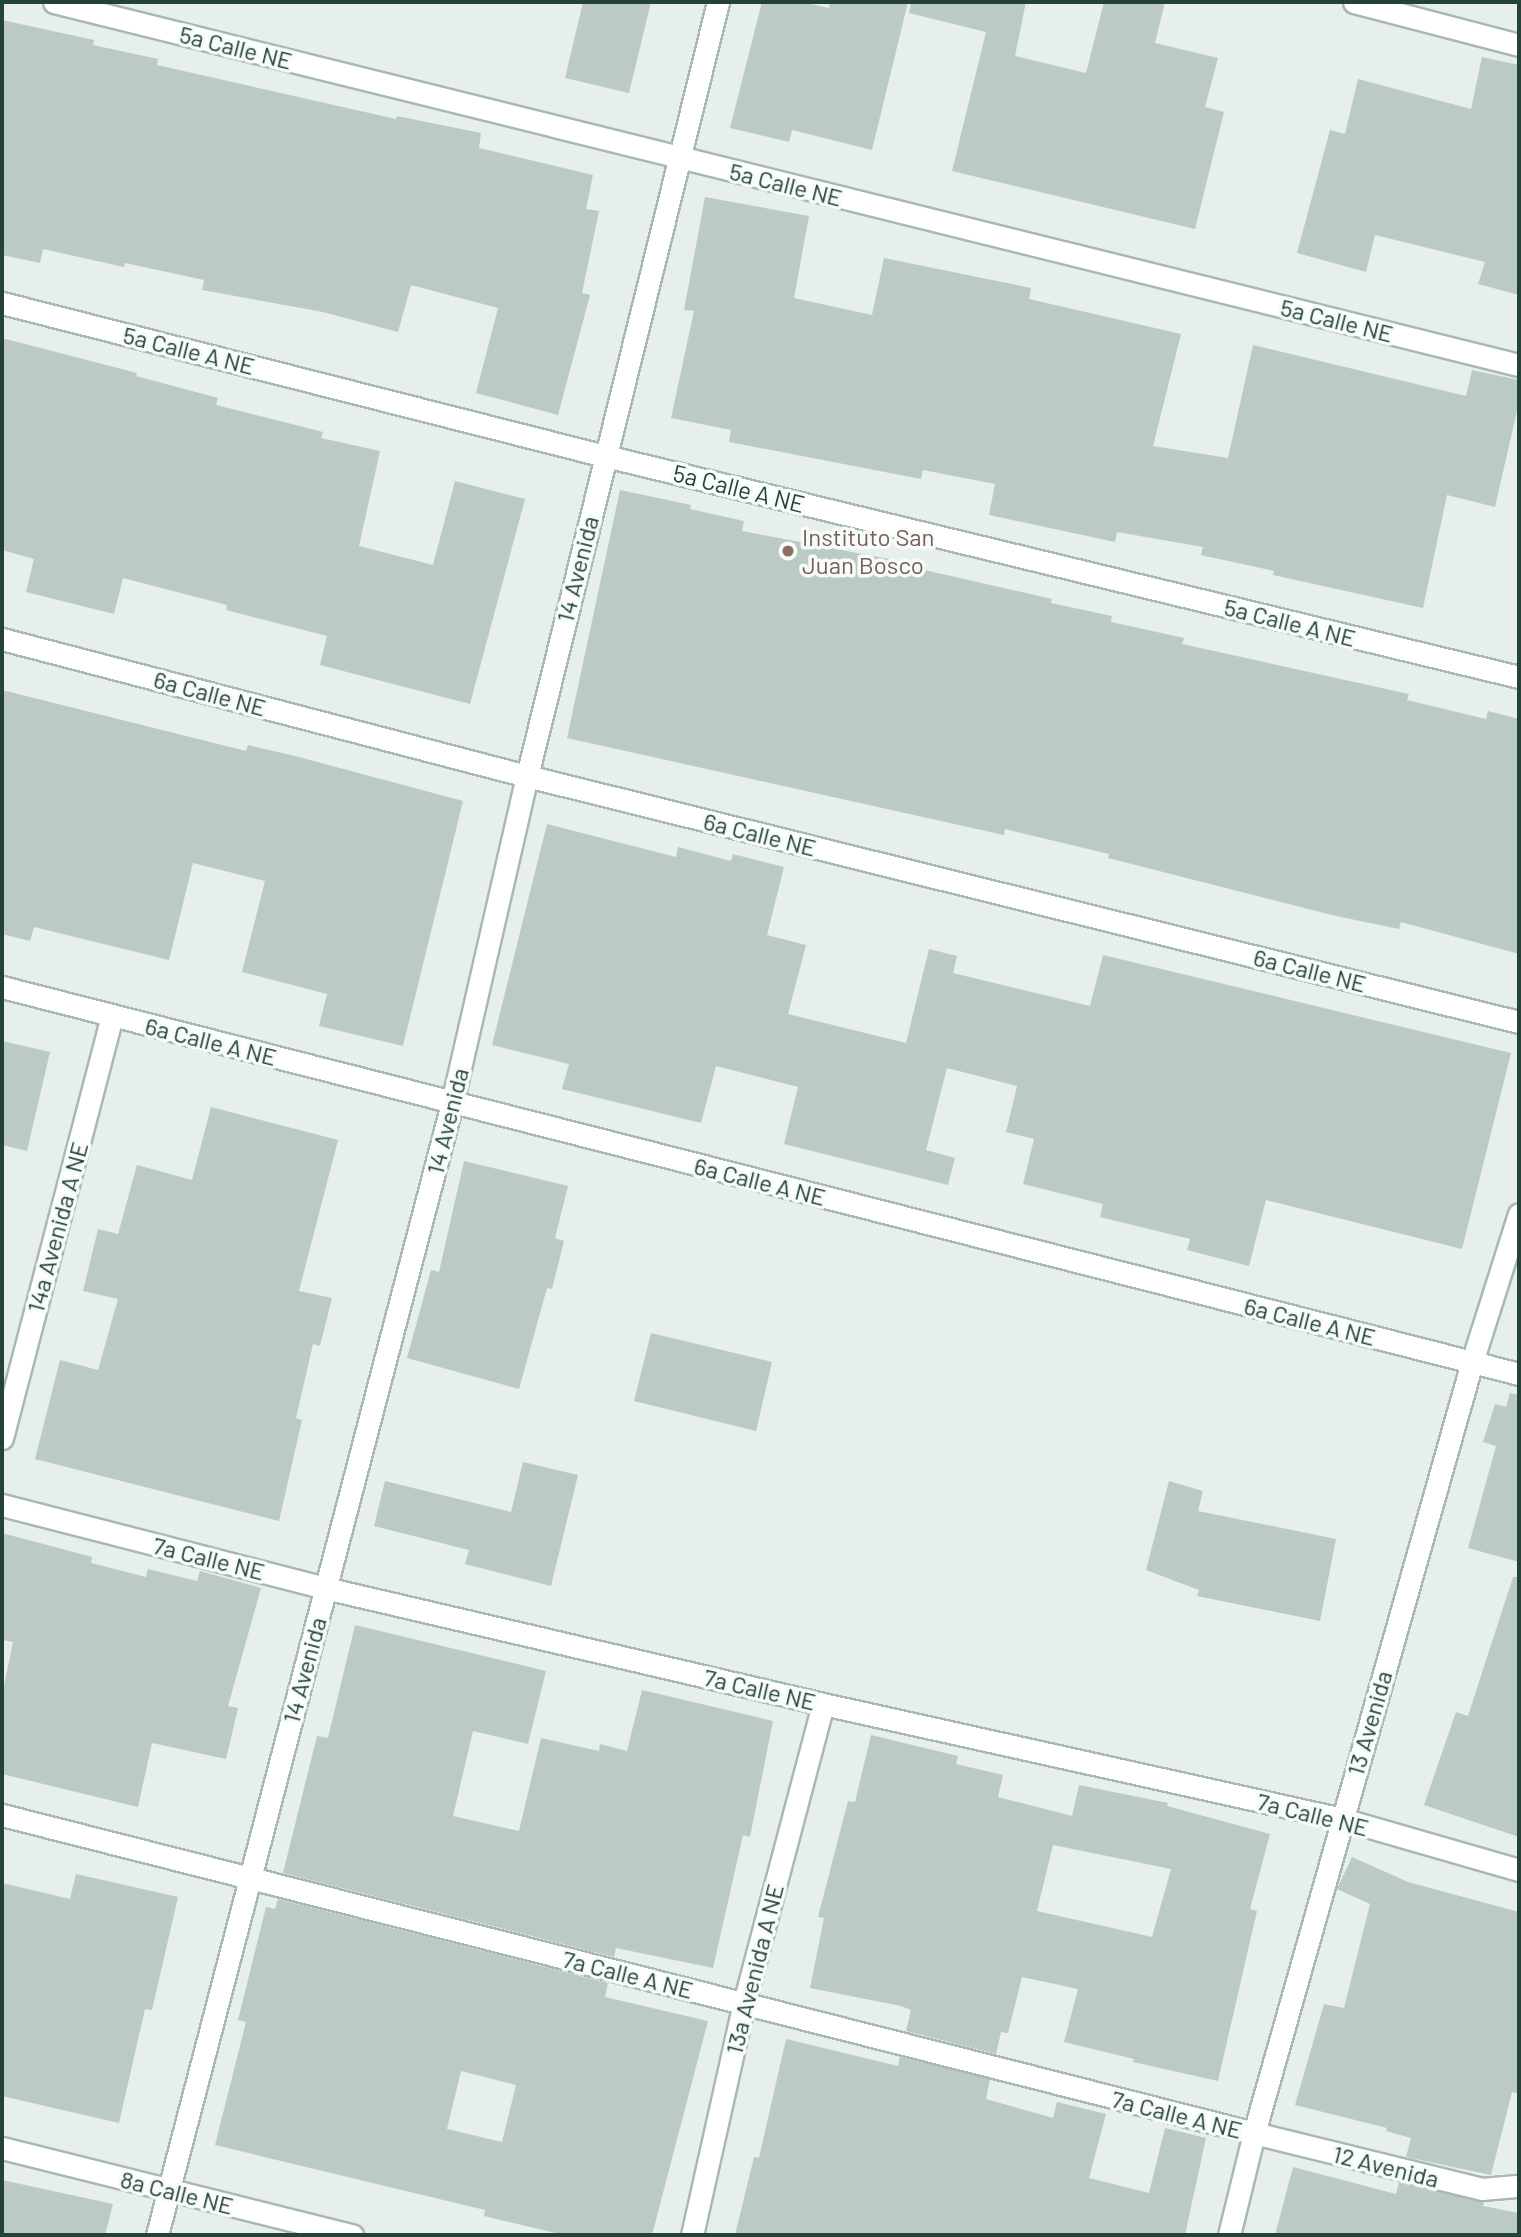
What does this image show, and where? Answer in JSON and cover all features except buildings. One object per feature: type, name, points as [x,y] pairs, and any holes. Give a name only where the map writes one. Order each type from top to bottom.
[{"type":"street","name":"5a Calle NE","points":[[54,2],[1519,365]]},
{"type":"street","name":"14 Avenida","points":[[157,2235],[452,1103],[527,776],[718,2]]},
{"type":"street","points":[[1354,2],[1519,45]]},
{"type":"street","name":"5a Calle A NE","points":[[2,303],[606,456],[1519,677]]},
{"type":"street","name":"6a Calle NE","points":[[2,639],[527,776],[1519,1022]]},
{"type":"street","name":"6a Calle A NE","points":[[2,987],[1519,1374]]},
{"type":"street","name":"14a Avenida A NE","points":[[2,1438],[112,1016]]},
{"type":"street","name":"13 Avenida","points":[[1229,2235],[1254,2133],[1342,1819],[1472,1362],[1519,1214]]},
{"type":"street","name":"7a Calle NE","points":[[2,1505],[325,1588],[823,1704],[1342,1819],[1519,1870]]},
{"type":"street","name":"13a Avenida A NE","points":[[692,2235],[744,2003],[823,1704]]},
{"type":"street","name":"7a Calle A NE","points":[[2,1815],[1254,2133]]},
{"type":"street","name":"12 Avenida","points":[[1254,2133],[1482,2189],[1519,2186]]},
{"type":"street","name":"8a Calle NE","points":[[2,2148],[352,2235]]},
{"type":"place","name":"Instituto San Juan Bosco","points":[[788,551]]}]
